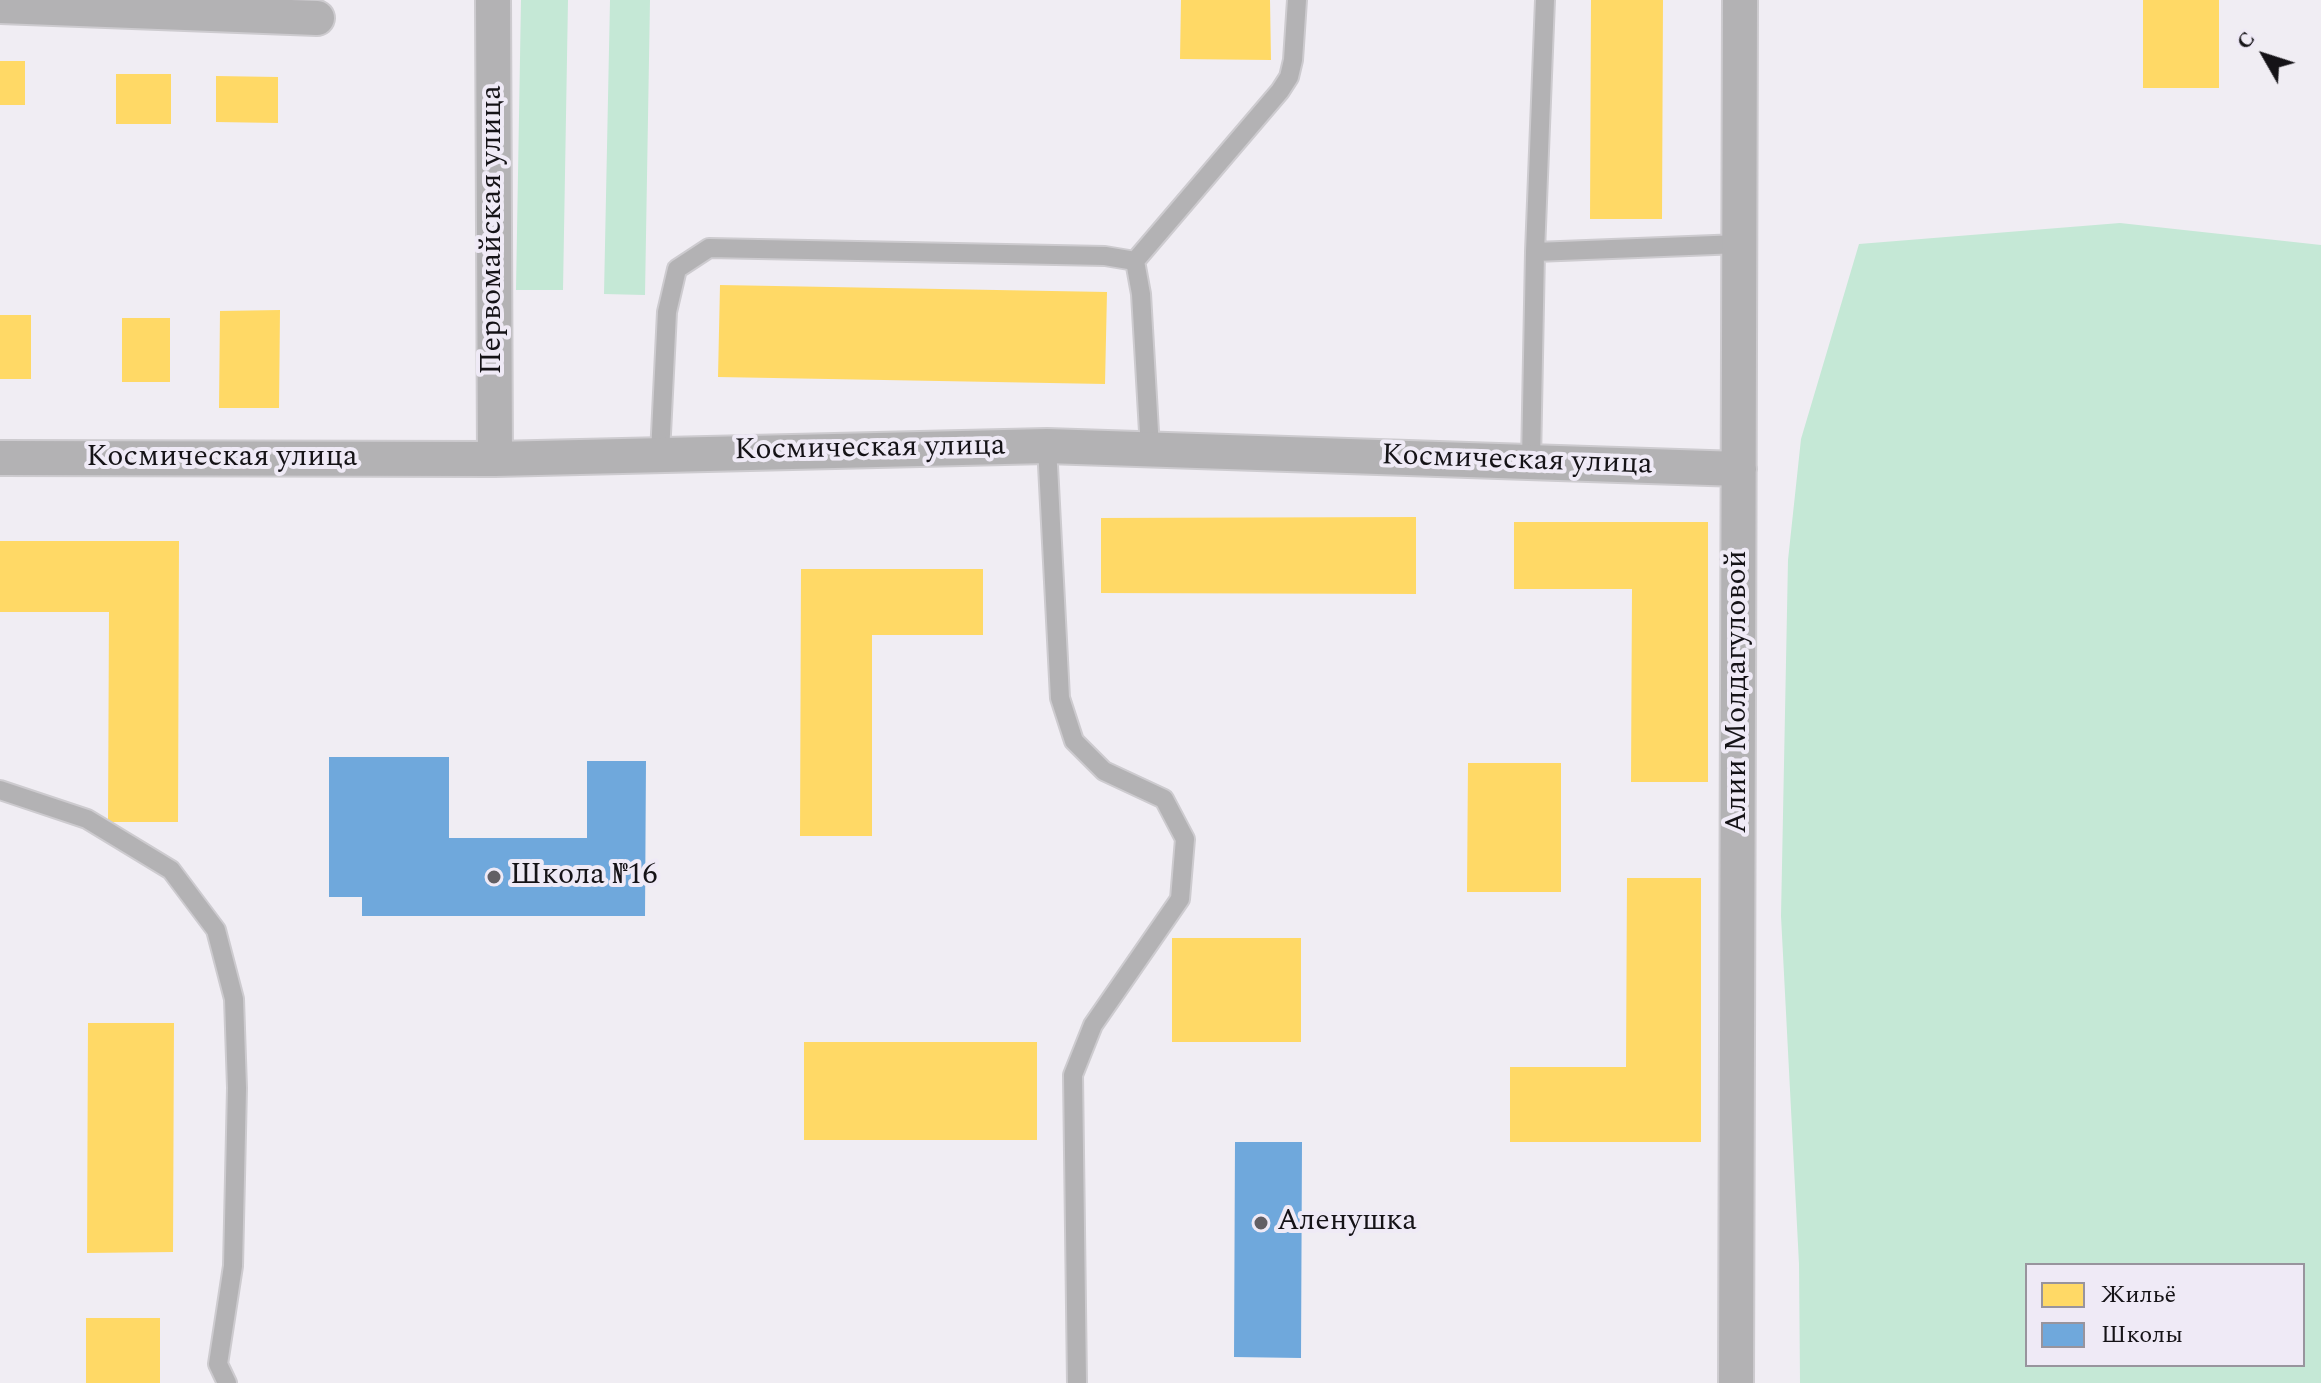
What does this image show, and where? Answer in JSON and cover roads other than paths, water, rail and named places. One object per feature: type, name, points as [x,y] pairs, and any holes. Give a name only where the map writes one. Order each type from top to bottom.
[{"type":"street","name":"Первомайская улица","points":[[493,0],[495,459]]},
{"type":"street","name":"Алии Молдагуловой","points":[[1736,1383],[1740,0]]},
{"type":"street","points":[[0,6],[318,9]]},
{"type":"street","name":"Космическая улица","points":[[0,458],[495,459],[1047,446],[1739,469]]},
{"type":"lane","points":[[1135,261],[1289,77],[1297,0]]},
{"type":"lane","points":[[1531,462],[1545,0]]},
{"type":"lane","points":[[1535,252],[1740,244]]},
{"type":"lane","points":[[660,454],[667,312],[677,269],[709,248],[1105,256],[1135,261]]},
{"type":"lane","points":[[1135,261],[1141,294],[1150,449]]},
{"type":"lane","points":[[1047,446],[1060,698],[1069,727],[1074,741],[1104,771],[1164,799],[1185,839],[1180,899],[1093,1025],[1073,1075],[1077,1383]]},
{"type":"lane","points":[[0,790],[87,819],[171,870],[216,930],[234,999],[237,1088],[233,1266],[218,1364],[227,1383]]},
{"type":"place","name":"Школа №16","points":[[494,877]]},
{"type":"place","name":"Аленушка","points":[[1261,1223]]}]
